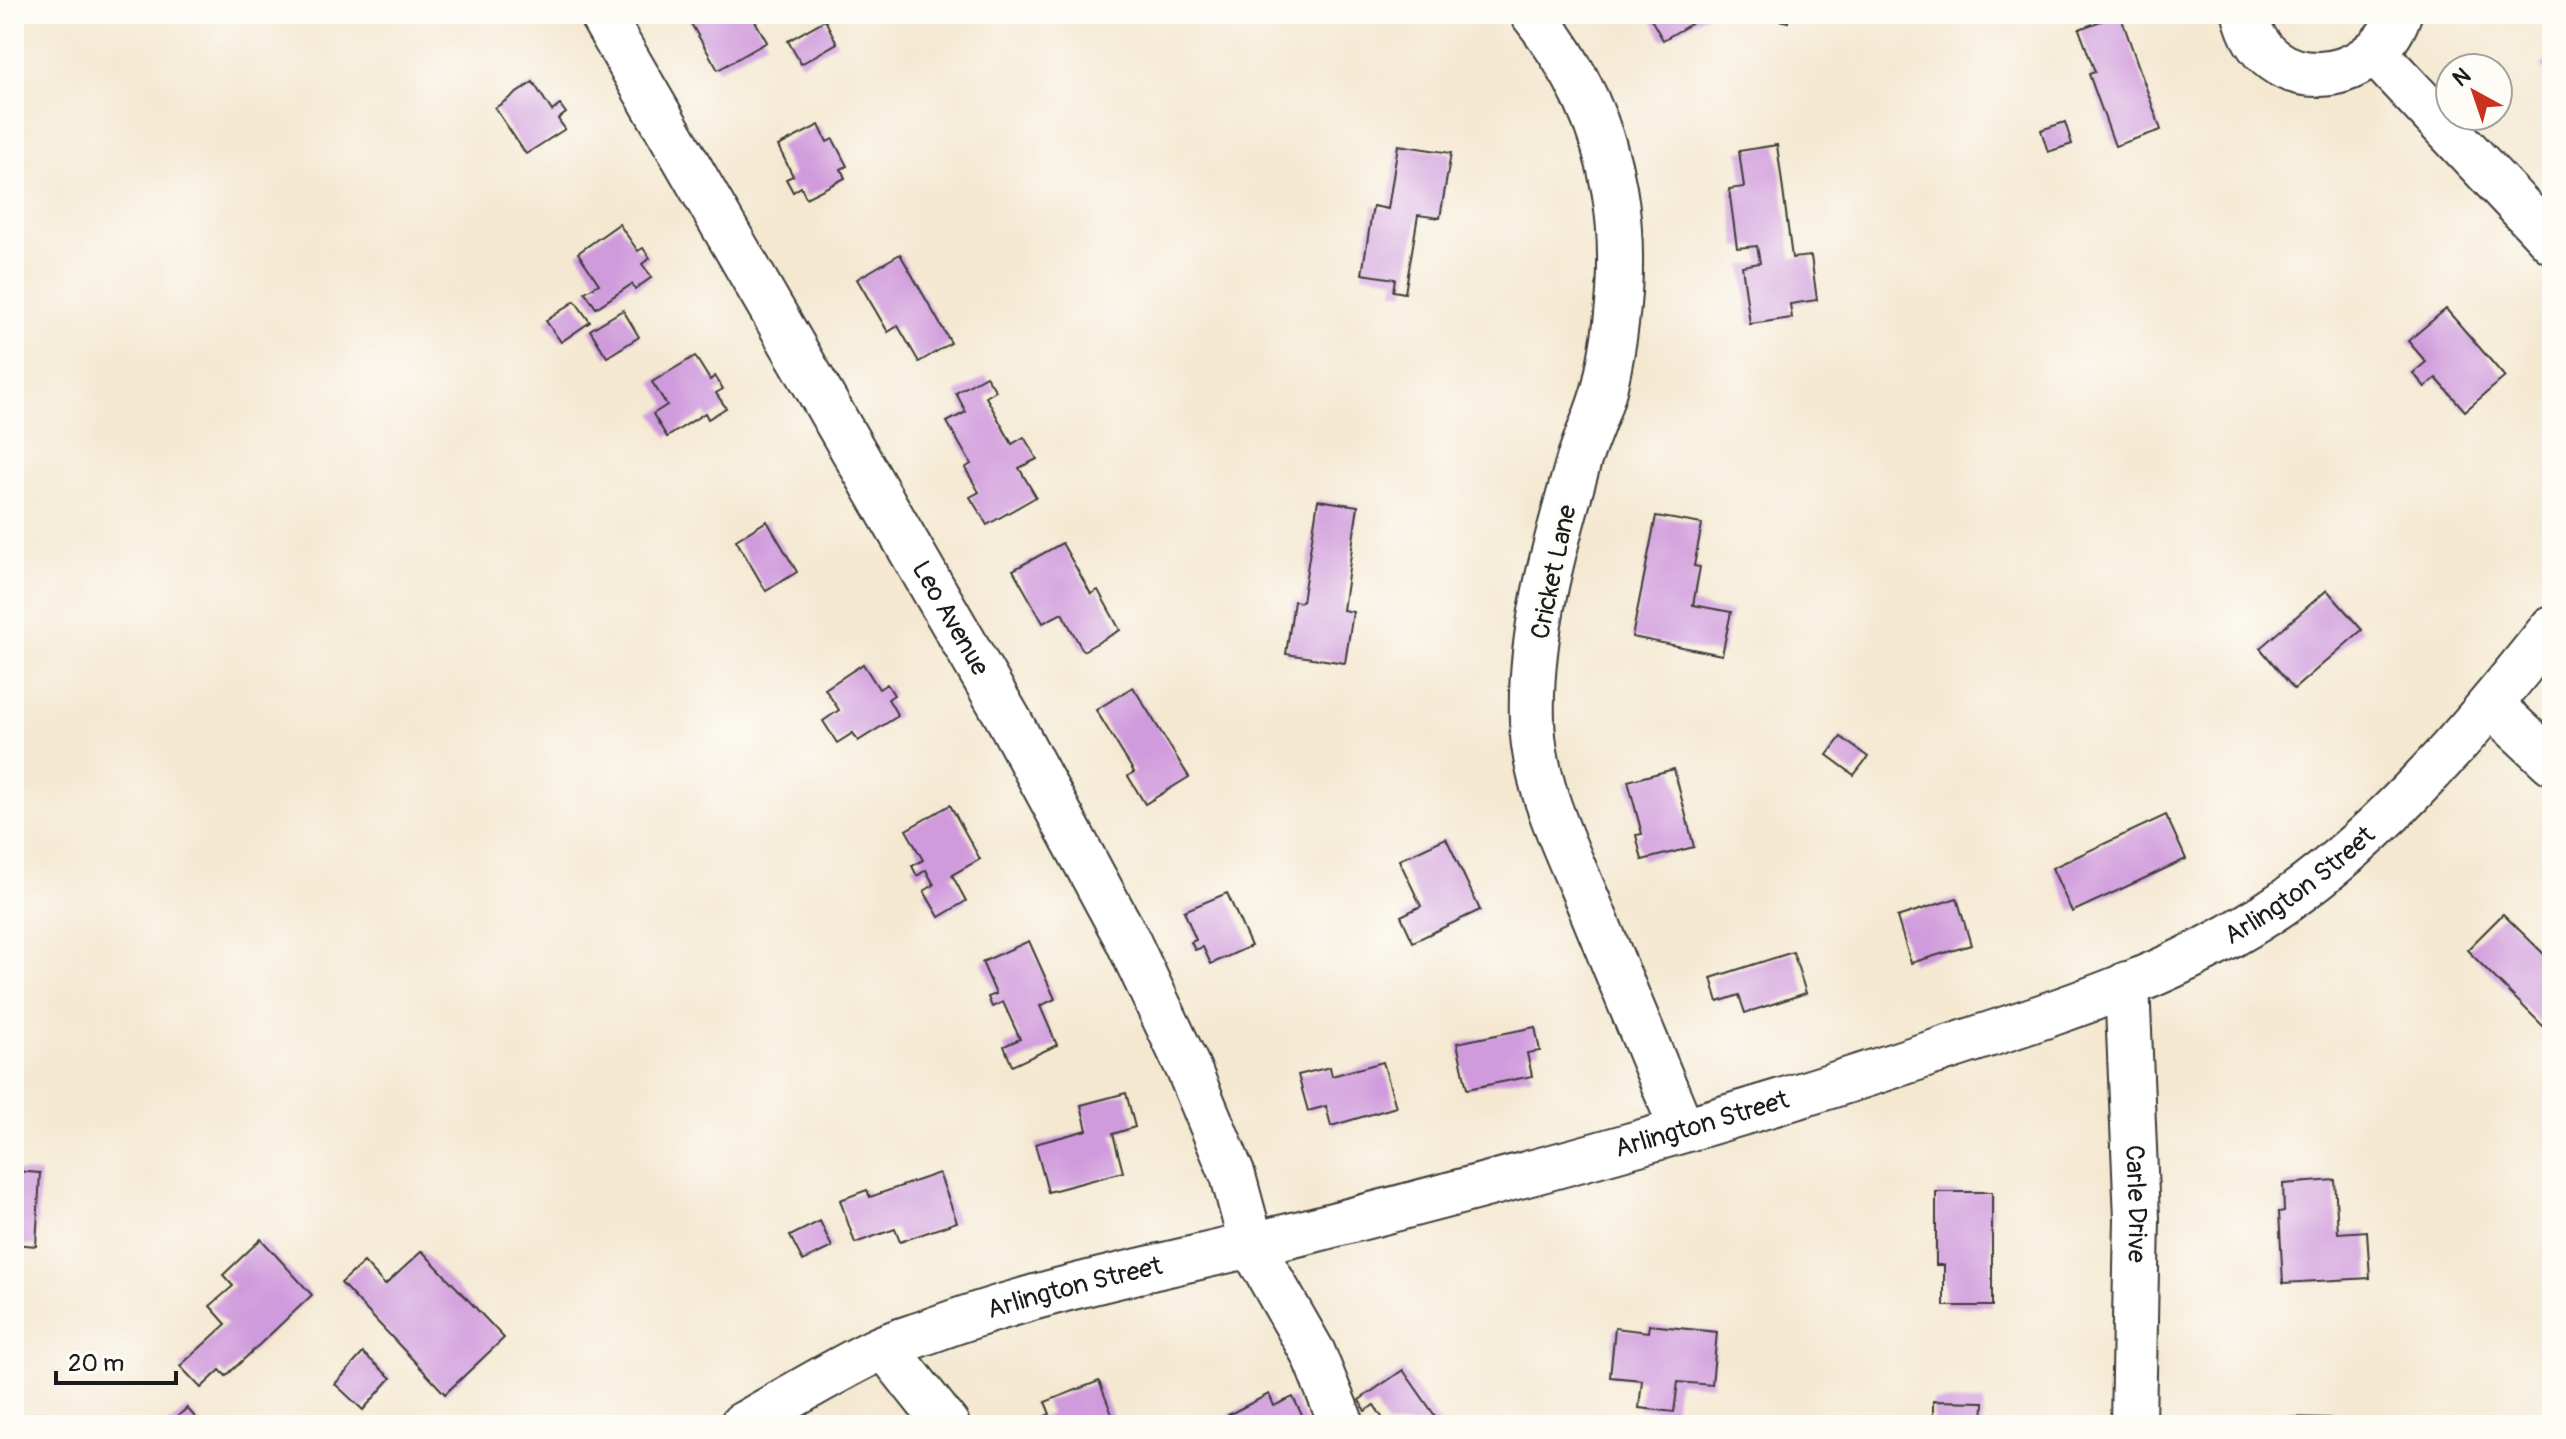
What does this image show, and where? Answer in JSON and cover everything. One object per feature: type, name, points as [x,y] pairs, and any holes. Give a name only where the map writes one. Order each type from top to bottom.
[{"type":"street","name":"Leo Avenue","points":[[601,14],[1009,720],[1127,939],[1188,1068],[1233,1176],[1252,1246],[1313,1353],[1342,1425]]},
{"type":"street","name":"Cricket Lane","points":[[1533,14],[1586,99],[1606,152],[1620,210],[1622,262],[1604,387],[1580,459],[1545,589],[1533,676],[1532,722],[1537,768],[1555,821],[1682,1129]]},
{"type":"street","points":[[2245,14],[2261,46],[2280,63],[2304,73],[2329,74],[2354,68],[2376,54],[2393,33],[2399,14]]},
{"type":"street","points":[[2376,54],[2552,241]]},
{"type":"street","name":"Arlington Street","points":[[742,1425],[885,1347],[1001,1304],[1252,1246],[1497,1183],[1850,1080],[2076,1007],[2223,939],[2282,904],[2391,810],[2491,705],[2552,628]]},
{"type":"street","points":[[2491,705],[2552,762]]},
{"type":"street","name":"Carle Drive","points":[[2127,984],[2137,1218],[2133,1425]]},
{"type":"street","points":[[885,1347],[947,1425]]},
{"type":"building","points":[[699,14],[751,14],[767,42],[718,70],[689,20]]},
{"type":"building","points":[[1648,14],[1708,14],[1663,40]]},
{"type":"building","points":[[1769,14],[1789,14],[1788,22],[1769,18]]},
{"type":"building","points":[[2120,14],[2161,130],[2115,146],[2089,74],[2095,72],[2079,29]]},
{"type":"building","points":[[825,20],[837,43],[801,64],[788,41]]},
{"type":"building","points":[[2552,55],[2552,78],[2541,66]]},
{"type":"building","points":[[533,82],[552,111],[560,105],[566,113],[558,119],[565,129],[526,154],[495,108]]},
{"type":"building","points":[[2065,122],[2072,144],[2048,152],[2041,130]]},
{"type":"building","points":[[819,125],[827,142],[833,139],[847,166],[841,169],[845,178],[806,198],[801,187],[793,192],[786,179],[793,176],[778,146]]},
{"type":"building","points":[[1398,145],[1451,153],[1440,218],[1418,215],[1405,293],[1393,291],[1395,279],[1362,274],[1373,206],[1388,209]]},
{"type":"building","points":[[1777,145],[1792,258],[1811,256],[1817,300],[1790,304],[1792,318],[1750,324],[1742,266],[1760,263],[1757,246],[1737,248],[1729,189],[1744,187],[1739,151]]},
{"type":"building","points":[[619,224],[638,251],[643,248],[650,258],[642,264],[652,277],[635,289],[632,284],[596,308],[585,292],[599,284],[578,253]]},
{"type":"building","points":[[900,254],[951,343],[919,362],[898,326],[888,332],[857,279]]},
{"type":"building","points":[[575,301],[590,322],[561,342],[546,321]]},
{"type":"building","points":[[2446,309],[2505,377],[2465,411],[2436,378],[2425,387],[2413,373],[2426,362],[2408,341]]},
{"type":"building","points":[[623,310],[639,337],[607,357],[590,330]]},
{"type":"building","points":[[695,356],[710,380],[715,376],[723,389],[716,393],[726,408],[708,419],[705,413],[667,437],[653,414],[667,405],[652,382]]},
{"type":"building","points":[[986,376],[996,391],[986,397],[1012,444],[1024,437],[1037,459],[1019,468],[1036,497],[987,525],[970,497],[979,492],[965,468],[971,464],[947,422],[966,412],[956,393]]},
{"type":"building","points":[[1318,500],[1358,506],[1343,610],[1353,612],[1345,663],[1286,654],[1294,601],[1302,602]]},
{"type":"building","points":[[1656,516],[1702,524],[1694,566],[1700,567],[1693,605],[1731,612],[1722,655],[1632,637]]},
{"type":"building","points":[[767,521],[797,572],[766,591],[736,540]]},
{"type":"building","points":[[1062,543],[1091,594],[1098,590],[1120,630],[1083,651],[1062,613],[1043,623],[1013,570]]},
{"type":"building","points":[[2327,590],[2362,630],[2294,689],[2260,648]]},
{"type":"building","points":[[863,664],[879,689],[887,684],[894,695],[888,699],[898,716],[858,741],[853,733],[837,743],[823,721],[839,710],[825,689]]},
{"type":"building","points":[[1133,687],[1189,777],[1145,804],[1128,776],[1134,772],[1096,710]]},
{"type":"building","points":[[1841,737],[1868,757],[1854,775],[1827,755]]},
{"type":"building","points":[[1674,769],[1694,847],[1642,860],[1636,835],[1642,834],[1628,781]]},
{"type":"building","points":[[950,805],[980,859],[952,875],[966,901],[939,917],[924,891],[934,885],[926,870],[917,876],[912,866],[923,860],[906,830]]},
{"type":"building","points":[[2166,815],[2186,859],[2072,912],[2052,868]]},
{"type":"building","points":[[1446,838],[1480,910],[1413,942],[1401,916],[1421,906],[1399,860]]},
{"type":"building","points":[[1227,893],[1251,946],[1211,964],[1203,947],[1195,950],[1191,942],[1196,940],[1184,911]]},
{"type":"building","points":[[1957,898],[1971,945],[1911,963],[1897,917]]},
{"type":"building","points":[[2503,914],[2552,962],[2549,1032],[2467,950]]},
{"type":"building","points":[[1029,941],[1055,999],[1040,1006],[1057,1045],[1012,1066],[1004,1046],[1020,1039],[1003,1002],[992,1007],[988,997],[996,994],[982,962]]},
{"type":"building","points":[[1793,952],[1806,993],[1745,1013],[1739,995],[1718,1002],[1711,978]]},
{"type":"building","points":[[1535,1027],[1540,1051],[1527,1053],[1532,1076],[1467,1089],[1457,1043]]},
{"type":"building","points":[[1383,1062],[1396,1107],[1331,1126],[1326,1106],[1308,1111],[1298,1075],[1330,1067],[1332,1076]]},
{"type":"building","points":[[1126,1093],[1135,1127],[1113,1134],[1123,1172],[1048,1192],[1035,1144],[1087,1130],[1081,1105]]},
{"type":"building","points":[[14,1171],[40,1173],[36,1246],[14,1244]]},
{"type":"building","points":[[939,1173],[957,1222],[900,1242],[895,1229],[855,1243],[840,1200],[867,1190],[870,1197]]},
{"type":"building","points":[[2335,1180],[2338,1233],[2367,1231],[2370,1278],[2283,1283],[2279,1212],[2284,1211],[2283,1184]]},
{"type":"building","points":[[1936,1192],[1992,1192],[1992,1306],[1944,1306],[1944,1265],[1936,1265]]},
{"type":"building","points":[[820,1221],[832,1247],[803,1261],[790,1236]]},
{"type":"building","points":[[261,1239],[312,1295],[226,1376],[220,1370],[201,1388],[180,1366],[226,1324],[210,1306],[233,1286],[223,1275]]},
{"type":"building","points":[[422,1251],[504,1338],[445,1394],[341,1283],[364,1262],[385,1285]]},
{"type":"building","points":[[1649,1325],[1717,1332],[1712,1385],[1678,1382],[1674,1412],[1639,1408],[1642,1380],[1610,1377],[1615,1328],[1648,1332]]},
{"type":"building","points":[[363,1353],[391,1378],[363,1410],[335,1384]]},
{"type":"building","points":[[1403,1370],[1440,1423],[1438,1425],[1387,1425],[1374,1405],[1365,1411],[1359,1400]]},
{"type":"building","points":[[1099,1381],[1115,1422],[1023,1425],[1050,1414],[1045,1402]]},
{"type":"building","points":[[1269,1394],[1274,1406],[1293,1397],[1307,1425],[1233,1425],[1228,1415]]},
{"type":"building","points":[[1933,1401],[1984,1402],[1983,1425],[1933,1425]]},
{"type":"building","points":[[187,1408],[202,1425],[168,1425]]},
{"type":"building","points":[[2280,1417],[2330,1418],[2330,1425],[2280,1425]]}]
